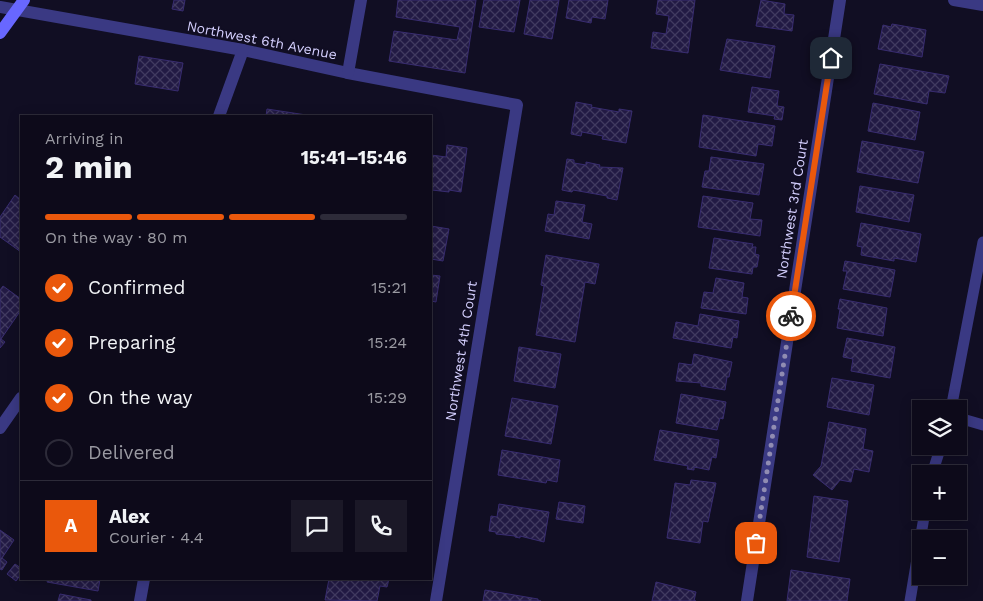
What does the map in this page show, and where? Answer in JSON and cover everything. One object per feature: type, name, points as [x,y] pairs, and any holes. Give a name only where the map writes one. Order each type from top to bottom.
[{"type":"street","points":[[348,73],[361,0]]},
{"type":"street","name":"Northwest 3rd Court","points":[[747,601],[840,0]]},
{"type":"street","points":[[954,0],[983,5]]},
{"type":"street","points":[[0,33],[20,5]]},
{"type":"street","name":"Northwest 6th Avenue","points":[[0,7],[20,5],[348,73],[517,105]]},
{"type":"street","points":[[220,115],[243,50]]},
{"type":"street","name":"Northwest 4th Court","points":[[436,601],[517,105]]},
{"type":"street","points":[[0,428],[20,399]]},
{"type":"street","points":[[140,601],[144,580]]},
{"type":"lane","points":[[953,400],[983,244]]},
{"type":"lane","points":[[967,420],[983,425]]},
{"type":"lane","points":[[910,601],[923,520]]},
{"type":"building","points":[[174,0],[185,0],[183,11],[172,9]]},
{"type":"building","points":[[398,0],[476,0],[465,73],[389,61],[394,31],[457,40],[460,27],[396,17]]},
{"type":"building","points":[[484,0],[520,0],[514,32],[479,27]]},
{"type":"building","points":[[530,0],[559,0],[552,39],[524,34]]},
{"type":"building","points":[[569,0],[608,0],[605,19],[592,17],[591,23],[566,18]]},
{"type":"building","points":[[658,0],[695,0],[688,53],[651,48],[653,32],[666,34],[669,16],[656,14]]},
{"type":"building","points":[[761,0],[785,4],[784,14],[794,15],[792,31],[756,26]]},
{"type":"building","points":[[892,24],[926,30],[922,57],[878,49],[883,25],[891,27]]},
{"type":"building","points":[[727,39],[775,46],[770,78],[720,70]]},
{"type":"building","points":[[139,56],[183,63],[178,91],[135,84]]},
{"type":"building","points":[[880,64],[949,76],[945,93],[929,91],[927,104],[874,94]]},
{"type":"building","points":[[752,87],[779,91],[777,106],[784,107],[782,120],[774,119],[775,116],[748,112]]},
{"type":"building","points":[[576,102],[619,112],[619,109],[632,111],[626,143],[602,139],[603,136],[582,132],[581,136],[571,134]]},
{"type":"building","points":[[873,103],[920,112],[915,140],[868,131]]},
{"type":"building","points":[[267,109],[306,115],[266,115]]},
{"type":"building","points":[[703,115],[775,126],[772,146],[758,144],[756,156],[699,147]]},
{"type":"building","points":[[862,141],[924,152],[918,183],[857,172]]},
{"type":"building","points":[[447,145],[467,148],[461,192],[432,190],[432,155],[446,157]]},
{"type":"building","points":[[711,157],[764,164],[759,195],[702,187],[705,171],[709,171]]},
{"type":"building","points":[[567,159],[574,160],[574,163],[586,165],[586,162],[600,165],[599,167],[623,168],[617,200],[607,198],[607,196],[562,190]]},
{"type":"building","points":[[860,186],[914,195],[909,222],[856,212]]},
{"type":"building","points":[[15,195],[20,199],[20,251],[0,237],[0,217]]},
{"type":"building","points":[[703,196],[753,203],[750,219],[762,220],[760,236],[698,227]]},
{"type":"building","points":[[556,201],[585,205],[582,222],[592,224],[589,239],[545,231],[548,214],[554,215]]},
{"type":"building","points":[[861,223],[921,234],[916,262],[894,258],[894,261],[861,255],[862,247],[857,246]]},
{"type":"building","points":[[432,226],[449,229],[443,261],[432,259]]},
{"type":"building","points":[[714,238],[753,244],[752,247],[756,247],[755,254],[759,255],[757,267],[753,267],[752,274],[709,268]]},
{"type":"building","points":[[546,255],[599,264],[595,284],[585,282],[575,342],[536,335],[544,286],[541,285]]},
{"type":"building","points":[[845,261],[895,270],[890,297],[843,289],[847,271],[843,271]]},
{"type":"building","points":[[432,275],[440,276],[436,302],[432,301]]},
{"type":"building","points":[[716,278],[744,283],[742,297],[748,298],[746,314],[701,308],[704,292],[713,293]]},
{"type":"building","points":[[3,286],[20,298],[20,311],[1,339],[5,342],[0,348],[0,290]]},
{"type":"building","points":[[840,299],[887,308],[883,336],[837,328]]},
{"type":"building","points":[[700,314],[739,321],[737,338],[733,337],[731,348],[673,338],[676,322],[698,326]]},
{"type":"building","points":[[847,338],[895,347],[890,378],[851,371],[853,359],[843,357]]},
{"type":"building","points":[[519,347],[561,354],[555,388],[514,381]]},
{"type":"building","points":[[694,354],[732,362],[725,390],[701,386],[701,383],[676,381],[679,363],[692,365]]},
{"type":"building","points":[[832,378],[874,385],[869,415],[827,407]]},
{"type":"building","points":[[681,394],[726,402],[723,419],[720,418],[717,430],[676,423]]},
{"type":"building","points":[[512,398],[558,406],[551,444],[505,436]]},
{"type":"building","points":[[829,422],[866,429],[863,449],[873,451],[869,472],[854,469],[851,482],[840,480],[832,490],[813,475],[821,466]]},
{"type":"building","points":[[660,430],[719,440],[716,458],[712,457],[709,470],[694,467],[694,470],[687,469],[688,466],[654,460]]},
{"type":"building","points":[[502,450],[560,460],[557,482],[547,480],[546,483],[498,475]]},
{"type":"building","points":[[691,480],[716,483],[708,522],[703,521],[700,543],[667,538],[675,483],[690,485]]},
{"type":"building","points":[[814,496],[848,501],[839,562],[807,557]]},
{"type":"building","points":[[559,502],[585,506],[583,523],[556,519]]},
{"type":"building","points":[[499,504],[549,512],[544,542],[520,536],[520,538],[496,534],[496,532],[489,531],[491,516],[497,517]]},
{"type":"building","points":[[0,530],[14,540],[2,558],[7,562],[2,570],[0,569]]},
{"type":"building","points":[[15,564],[20,567],[20,575],[16,581],[7,574]]},
{"type":"building","points":[[791,570],[850,579],[847,601],[787,601]]},
{"type":"building","points":[[48,580],[100,580],[98,591],[47,582]]},
{"type":"building","points":[[329,580],[389,580],[387,587],[380,586],[377,601],[325,600]]},
{"type":"building","points":[[656,582],[696,592],[694,601],[652,601]]},
{"type":"building","points":[[485,590],[538,599],[538,601],[483,601]]},
{"type":"building","points":[[60,594],[91,600],[91,601],[58,601]]},
{"type":"way so far","points":[[756,543],[791,316]]},
{"type":"route","points":[[791,316],[831,58]]}]
